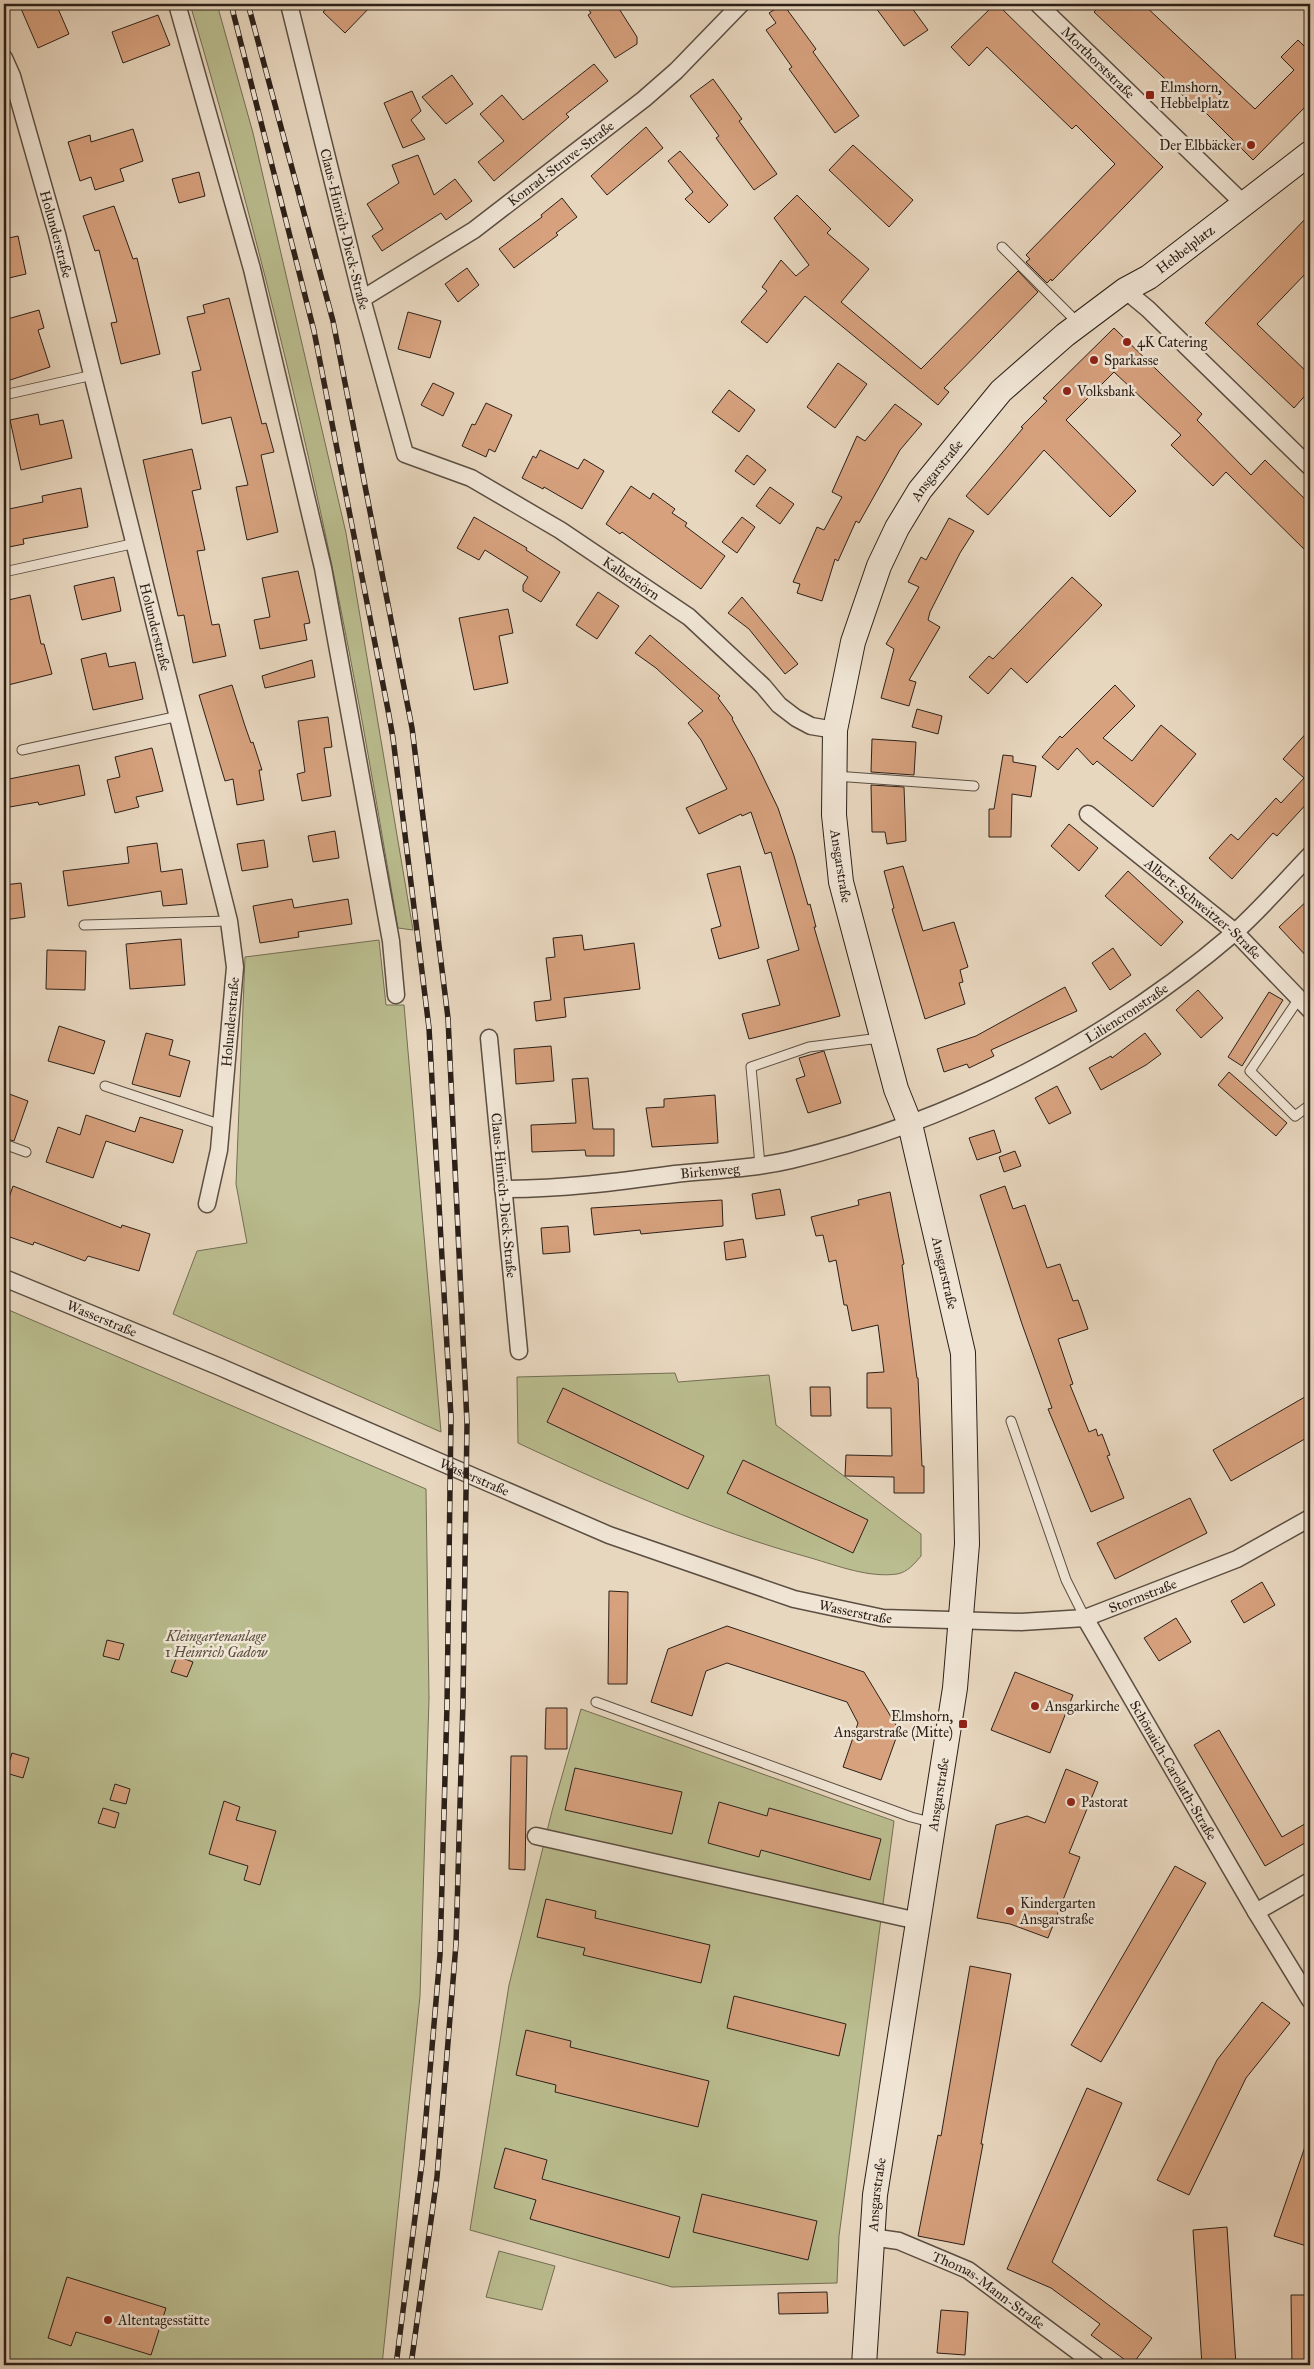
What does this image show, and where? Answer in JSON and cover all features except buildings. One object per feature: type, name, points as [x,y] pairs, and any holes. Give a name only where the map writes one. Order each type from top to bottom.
[{"type":"street","points":[[177,4],[252,269],[323,568],[391,941],[396,995]]},
{"type":"street","name":"Claus-Hinrich-Dieck-Straße","points":[[290,4],[362,299],[405,454]]},
{"type":"street","name":"Konrad-Struve-Straße","points":[[362,299],[474,230],[644,99],[676,71],[741,4]]},
{"type":"street","name":"Morthorststraße","points":[[1040,4],[1244,204]]},
{"type":"street","name":"Holunderstraße","points":[[4,58],[12,76],[50,209],[136,543],[229,921],[235,968],[222,1125],[208,1204]]},
{"type":"street","name":"Hebbelplatz","points":[[1125,290],[1149,276],[1310,153]]},
{"type":"street","points":[[1125,290],[1148,309],[1310,467]]},
{"type":"street","name":"Ansgarstraße","points":[[864,2365],[875,2195],[955,1688],[967,1544],[963,1353],[910,1124],[896,1089],[841,882],[834,815],[835,730],[853,642],[876,576],[897,528],[920,490],[1001,391],[1079,324],[1125,290]]},
{"type":"street","name":"Kalberhörn","points":[[405,454],[471,478],[560,530],[688,617],[763,686],[779,705],[796,718],[811,726],[835,730]]},
{"type":"street","name":"Albert-Schweitzer-Straße","points":[[1088,814],[1235,932],[1305,1003]]},
{"type":"street","name":"Liliencronstraße","points":[[910,1124],[1013,1079],[1090,1038],[1155,995],[1235,932],[1310,855]]},
{"type":"street","name":"Claus-Hinrich-Dieck-Straße","points":[[489,1038],[519,1351]]},
{"type":"street","name":"Birkenweg","points":[[503,1189],[618,1182],[760,1165],[791,1160],[910,1124]]},
{"type":"street","name":"Wasserstraße","points":[[4,1278],[229,1370],[609,1534],[794,1599],[883,1618],[961,1621]]},
{"type":"street","name":"Stormstraße","points":[[961,1621],[1021,1622],[1086,1618],[1237,1559],[1310,1518]]},
{"type":"street","name":"Schönaich-Carolath-Straße","points":[[1086,1618],[1256,1912],[1310,2000]]},
{"type":"street","points":[[536,1836],[918,1921]]},
{"type":"street","points":[[1256,1912],[1310,1881]]},
{"type":"street","name":"Thomas-Mann-Straße","points":[[871,2237],[899,2241],[968,2270],[1096,2365]]},
{"type":"lane","points":[[1002,248],[1079,324]]},
{"type":"lane","points":[[4,395],[93,375]]},
{"type":"lane","points":[[4,572],[136,543]]},
{"type":"lane","points":[[22,750],[179,716]]},
{"type":"lane","points":[[834,776],[974,786]]},
{"type":"lane","points":[[84,925],[229,921]]},
{"type":"lane","points":[[1305,1003],[1250,1071],[1295,1116],[1310,1105]]},
{"type":"lane","points":[[760,1165],[751,1067],[809,1047],[883,1038]]},
{"type":"lane","points":[[105,1086],[222,1125]]},
{"type":"lane","points":[[4,1144],[26,1152]]},
{"type":"lane","name":"Schönaich-Carolath-Straße","points":[[1011,1421],[1066,1580],[1086,1618]]},
{"type":"lane","points":[[596,1702],[911,1817],[934,1823]]},
{"type":"green space","points":[[190,4],[217,4],[253,133],[346,533],[413,930],[398,928],[356,686],[333,569],[297,407],[236,164]]},
{"type":"green space","points":[[379,940],[386,1005],[404,1005],[441,1432],[173,1314],[197,1251],[247,1243],[236,1184],[245,957]]},
{"type":"green space","name":"Kleingartenanlage 1 Heinrich Gadow","points":[[4,1308],[426,1489],[429,1698],[420,1996],[382,2365],[4,2365]]},
{"type":"green space","points":[[675,1373],[678,1382],[769,1375],[776,1425],[921,1534],[921,1556],[908,1570],[897,1574],[865,1573],[843,1568],[736,1535],[662,1507],[518,1443],[517,1377]]},
{"type":"green space","points":[[581,1709],[894,1821],[839,2236],[837,2283],[672,2287],[470,2230],[509,1985],[552,1811]]},
{"type":"green space","points":[[499,2251],[555,2266],[542,2310],[486,2297]]},
{"type":"railway","points":[[231,4],[314,331],[388,710],[429,1028],[451,1417],[447,1706],[440,1955],[422,2163],[396,2365]]},
{"type":"railway","points":[[248,4],[333,321],[412,728],[448,1018],[467,1423],[463,1701],[456,1944],[437,2177],[411,2365]]},
{"type":"place","name":"Elmshorn, Hebbelplatz","points":[[1150,95]]},
{"type":"place","name":"Der Elbbäcker","points":[[1251,145]]},
{"type":"place","name":"4K Catering","points":[[1127,342]]},
{"type":"place","name":"Sparkasse","points":[[1094,360]]},
{"type":"place","name":"Volksbank","points":[[1067,391]]},
{"type":"place","name":"Ansgarkirche","points":[[1035,1706]]},
{"type":"place","name":"Elmshorn, Ansgarstraße (Mitte)","points":[[963,1724]]},
{"type":"place","name":"Pastorat","points":[[1071,1802]]},
{"type":"place","name":"Kindergarten Ansgarstraße","points":[[1010,1911]]},
{"type":"place","name":"Altentagesstätte","points":[[108,2320]]}]
